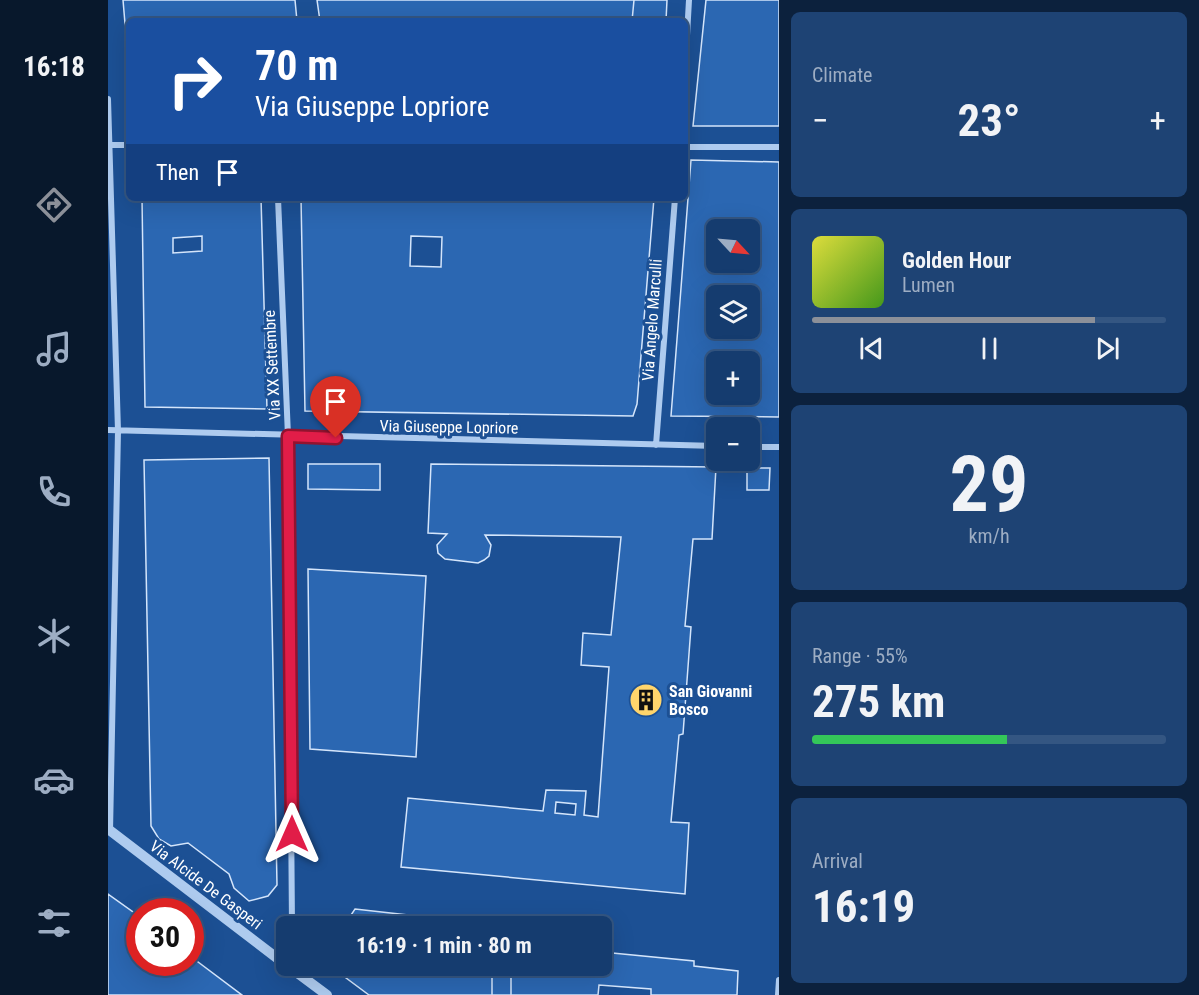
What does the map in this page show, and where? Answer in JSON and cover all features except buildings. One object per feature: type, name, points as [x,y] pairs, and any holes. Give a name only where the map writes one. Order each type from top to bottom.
[{"type":"street","points":[[688,18],[689,0]]},
{"type":"street","points":[[108,99],[118,431],[109,832]]},
{"type":"street","points":[[109,145],[126,145]]},
{"type":"street","points":[[688,147],[779,147]]},
{"type":"street","name":"Via XX Settembre","points":[[278,201],[288,436],[292,916]]},
{"type":"street","name":"Via Angelo Marculli","points":[[656,445],[675,201]]},
{"type":"street","name":"Via Giuseppe Lopriore","points":[[108,430],[706,446]]},
{"type":"street","points":[[760,447],[779,447]]},
{"type":"street","name":"Via Alcide De Gasperi","points":[[109,832],[276,957]]},
{"type":"street","name":"Via Alcide De Gasperi","points":[[302,976],[327,995]]},
{"type":"street","points":[[778,995],[779,980]]},
{"type":"place","name":"San Giovanni Bosco","points":[[646,700]]},
{"type":"route","points":[[292,834],[288,436],[336,438]]}]
